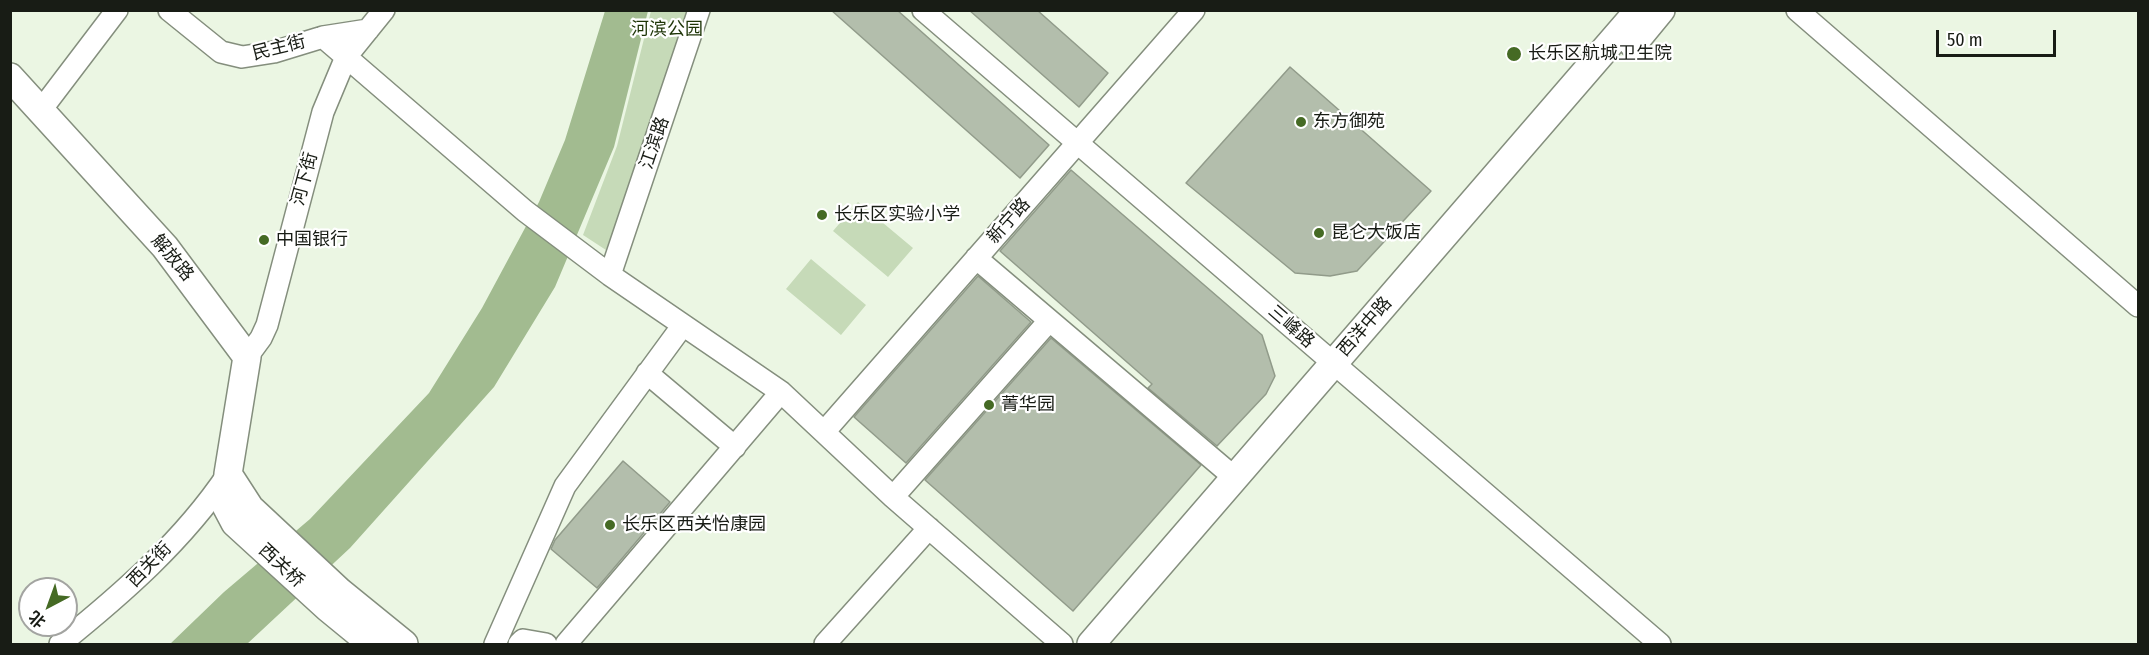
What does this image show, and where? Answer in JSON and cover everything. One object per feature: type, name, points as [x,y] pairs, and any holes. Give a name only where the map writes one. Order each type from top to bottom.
[{"type":"main road","name":"西洋中路","points":[[1115,645],[1639,10]]},
{"type":"main road","name":"西洋中路","points":[[1091,645],[1234,478],[1341,370],[1661,10]]},
{"type":"main road","name":"解放路","points":[[10,77],[165,248],[247,357]]},
{"type":"main road","points":[[228,474],[247,357]]},
{"type":"main road","name":"西关桥","points":[[228,474],[243,516],[334,600]]},
{"type":"main road","points":[[334,600],[372,645]]},
{"type":"main road","points":[[334,600],[404,645]]},
{"type":"street","points":[[40,110],[117,10]]},
{"type":"street","name":"民主街","points":[[170,10],[221,52],[242,57],[274,52],[323,37],[368,30]]},
{"type":"street","name":"河下街","points":[[247,357],[261,338],[267,325],[323,112],[346,57],[384,10]]},
{"type":"street","name":"江滨路","points":[[610,275],[699,10]]},
{"type":"street","name":"三峰路","points":[[923,10],[1660,645]]},
{"type":"street","name":"新宁路","points":[[824,432],[1194,10]]},
{"type":"street","points":[[1797,10],[2139,306]]},
{"type":"street","points":[[323,37],[525,211],[610,275],[781,392],[893,497],[1062,645]]},
{"type":"street","points":[[976,258],[1234,478]]},
{"type":"street","points":[[893,497],[1049,321]]},
{"type":"street","points":[[495,645],[565,486],[683,325]]},
{"type":"street","points":[[647,373],[735,447]]},
{"type":"street","points":[[566,645],[781,392]]},
{"type":"street","name":"西关街","points":[[60,645],[119,597],[210,501],[228,474]]},
{"type":"street","points":[[825,645],[929,528]]},
{"type":"street","points":[[519,645],[524,640],[546,645]]},
{"type":"green space","name":"河滨公园","points":[[651,11],[696,11],[606,250],[583,235],[617,146]]},
{"type":"green space","points":[[858,202],[913,248],[888,277],[833,231]]},
{"type":"green space","points":[[811,259],[866,305],[841,335],[786,289]]},
{"type":"shaded area","points":[[605,11],[648,11],[614,147],[555,287],[494,387],[350,548],[247,644],[170,644],[224,592],[310,519],[429,393],[482,308],[539,202],[565,140]]},
{"type":"building","points":[[831,10],[897,10],[1049,145],[1020,178]]},
{"type":"building","points":[[969,10],[1037,10],[1108,73],[1079,107]]},
{"type":"building","name":"昆仑大饭店","points":[[1290,67],[1431,191],[1357,271],[1330,276],[1295,273],[1186,183]]},
{"type":"building","points":[[1071,170],[1262,335],[1275,376],[1266,394],[1217,446],[1148,388],[1152,384],[1000,251]]},
{"type":"building","points":[[978,276],[1031,322],[906,463],[854,417]]},
{"type":"building","points":[[1051,338],[1201,465],[1073,611],[925,480]]},
{"type":"building","name":"长乐区西关怡康园","points":[[623,461],[670,502],[597,588],[551,549],[555,540]]},
{"type":"place","name":"长乐区航城卫生院","points":[[1514,54]]},
{"type":"place","name":"东方御苑","points":[[1301,122]]},
{"type":"place","name":"长乐区实验小学","points":[[822,215]]},
{"type":"place","name":"昆仑大饭店","points":[[1319,233]]},
{"type":"place","name":"中国银行","points":[[264,240]]},
{"type":"place","name":"菁华园","points":[[989,405]]},
{"type":"place","name":"长乐区西关怡康园","points":[[610,525]]}]
